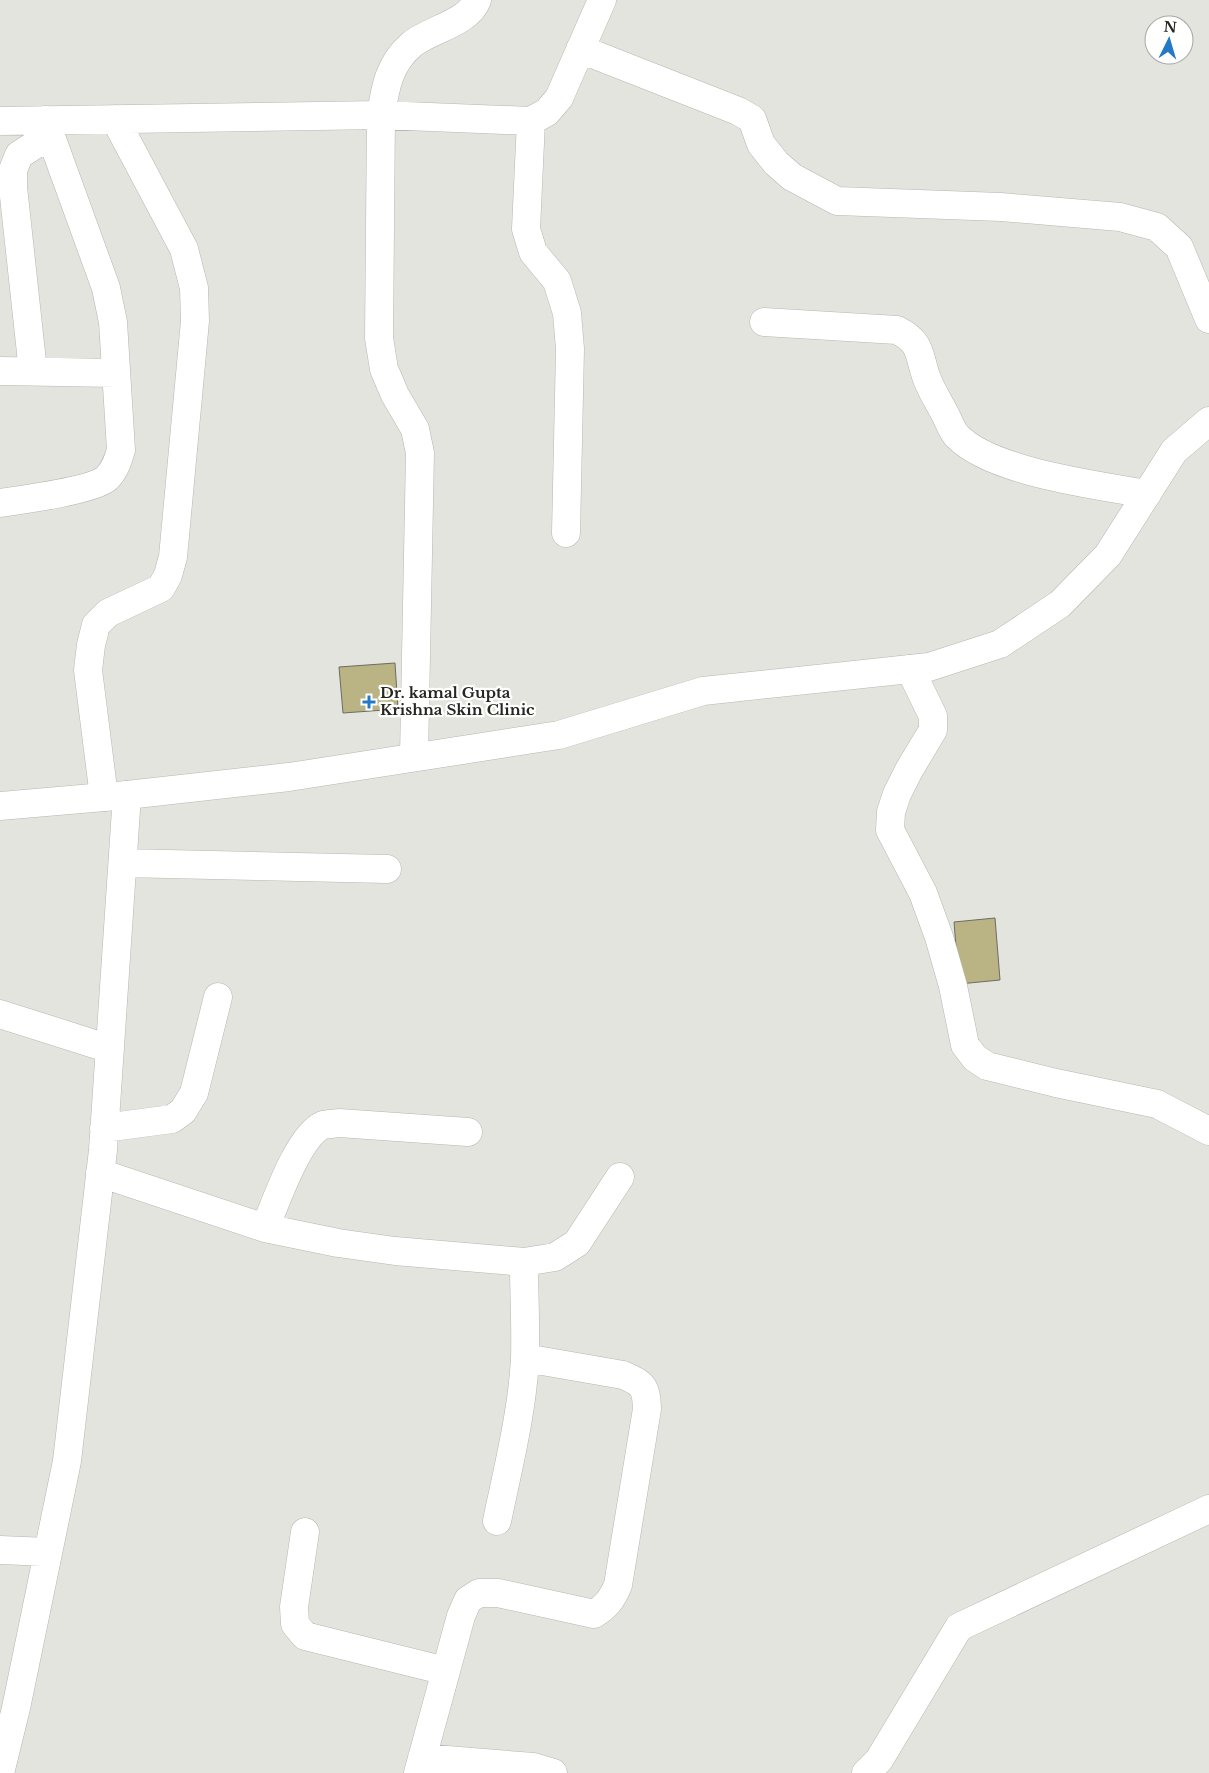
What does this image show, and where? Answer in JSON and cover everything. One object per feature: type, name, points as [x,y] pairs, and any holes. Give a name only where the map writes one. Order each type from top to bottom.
[{"type":"street","points":[[414,757],[420,453],[415,429],[395,395],[384,369],[379,338],[381,114],[386,82],[398,61],[411,44],[465,15],[476,4],[477,0]]},
{"type":"street","points":[[0,120],[48,128],[114,119],[381,114],[531,121],[547,112],[560,98],[602,0]]},
{"type":"street","points":[[580,49],[738,111],[752,119],[761,144],[776,163],[792,177],[837,201],[1001,207],[1120,217],[1157,228],[1179,247],[1209,319]]},
{"type":"street","points":[[0,1773],[16,1708],[67,1461],[104,1128],[123,863],[116,796],[88,670],[91,645],[96,625],[108,613],[160,588],[168,575],[173,557],[195,321],[194,288],[184,249],[114,119]]},
{"type":"street","points":[[531,121],[526,229],[533,252],[557,281],[567,313],[570,349],[566,533]]},
{"type":"street","points":[[33,372],[13,187],[13,170],[19,155],[48,128]]},
{"type":"street","points":[[0,503],[89,487],[106,479],[117,464],[121,450],[113,322],[106,288],[48,128]]},
{"type":"street","points":[[764,322],[897,330],[910,336],[920,352],[928,379],[956,435],[979,453],[1002,462],[1063,478],[1147,494]]},
{"type":"street","points":[[0,371],[116,372]]},
{"type":"street","points":[[0,806],[288,778],[559,735],[703,691],[929,667],[1000,644],[1060,604],[1108,555],[1174,451],[1209,421]]},
{"type":"street","points":[[910,669],[932,716],[933,730],[897,794],[891,812],[890,830],[923,892],[939,937],[953,986],[966,1045],[975,1058],[987,1066],[1056,1084],[1157,1104],[1209,1131]]},
{"type":"street","points":[[123,863],[387,868]]},
{"type":"street","points":[[104,1128],[172,1119],[183,1111],[194,1093],[218,997]]},
{"type":"street","points":[[0,1014],[110,1049]]},
{"type":"street","points":[[265,1228],[294,1160],[310,1136],[324,1125],[338,1123],[468,1132]]},
{"type":"street","points":[[100,1173],[265,1228],[338,1243],[386,1250],[524,1262],[555,1257],[577,1243],[620,1177]]},
{"type":"street","points":[[497,1521],[515,1433],[525,1358],[524,1262]]},
{"type":"street","points":[[525,1358],[623,1375],[637,1381],[646,1392],[648,1409],[618,1585],[612,1599],[604,1608],[594,1614],[498,1593],[479,1593],[468,1600],[461,1616],[420,1765],[533,1767],[553,1773]]},
{"type":"street","points":[[866,1773],[879,1760],[959,1627],[1209,1509]]},
{"type":"street","points":[[305,1532],[294,1606],[295,1624],[305,1636],[446,1671]]},
{"type":"street","points":[[0,1550],[48,1552]]},
{"type":"building","points":[[395,663],[398,709],[343,713],[339,667]]},
{"type":"building","points":[[995,918],[1000,980],[959,984],[954,922]]},
{"type":"place","name":"Dr. kamal Gupta Krishna Skin Clinic","points":[[369,702]]}]
